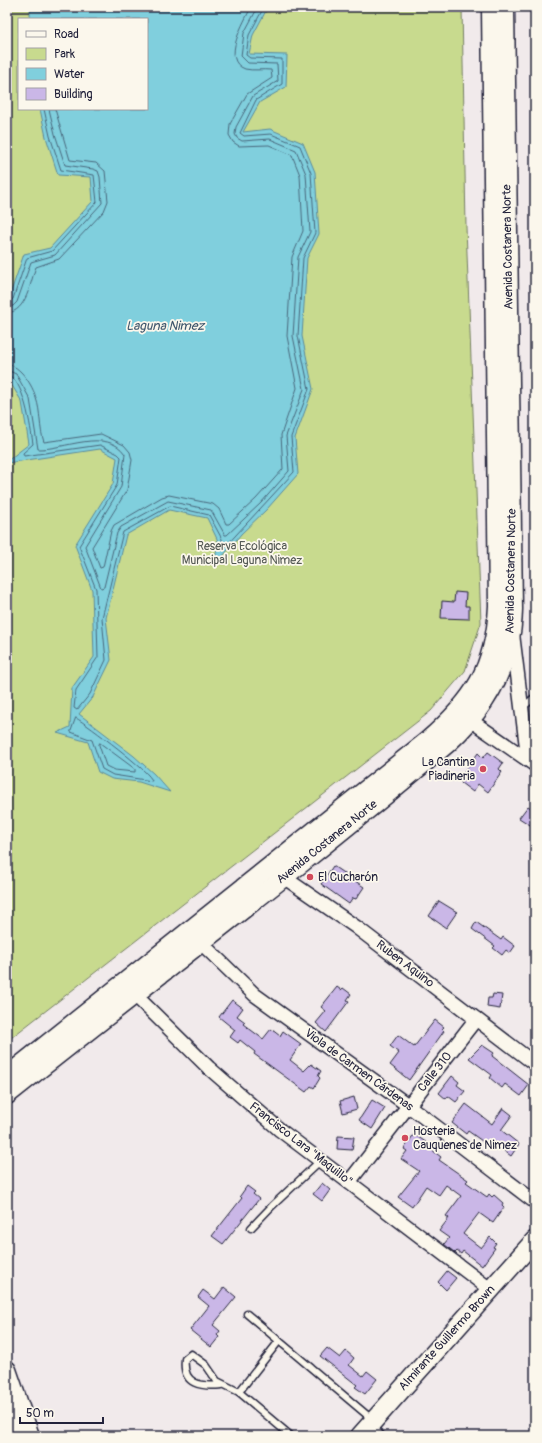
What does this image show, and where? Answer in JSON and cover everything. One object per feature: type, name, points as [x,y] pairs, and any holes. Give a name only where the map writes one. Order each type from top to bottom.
[{"type":"street","name":"Avenida Costanera Norte","points":[[465,716],[486,699],[499,673],[512,631],[500,210],[490,7]]},
{"type":"street","name":"Avenida Costanera Norte","points":[[7,1096],[129,989],[194,937],[448,743],[465,716],[486,669],[495,639],[497,623],[500,210],[505,7]]},
{"type":"street","points":[[512,631],[531,762]]},
{"type":"street","points":[[465,716],[531,762]]},
{"type":"street","name":"Ruben Aquino","points":[[280,871],[356,927],[535,1064]]},
{"type":"street","name":"Viola de Carmen Cárdenas","points":[[194,937],[255,995],[409,1106],[535,1202]]},
{"type":"street","name":"Avenida Costanera Norte","points":[[7,1076],[129,989]]},
{"type":"street","name":"Francisco Lara \"Maquillo\"","points":[[129,989],[209,1068],[280,1130],[491,1290]]},
{"type":"street","name":"Calle 310","points":[[349,1182],[476,1019]]},
{"type":"street","name":"Almirante Guillermo Brown","points":[[371,1429],[535,1240]]},
{"type":"street","points":[[7,1370],[30,1436]]},
{"type":"street","points":[[7,1414],[14,1436]]},
{"type":"lane","points":[[522,707],[535,697]]},
{"type":"lane","points":[[251,1228],[320,1161]]},
{"type":"lane","points":[[247,1314],[279,1341],[371,1429]]},
{"type":"lane","points":[[239,1392],[279,1341]]},
{"type":"lane","points":[[222,1385],[207,1386],[195,1383],[188,1378],[184,1368],[185,1359],[191,1354],[198,1357],[206,1365],[217,1381],[222,1385],[239,1392],[291,1436]]},
{"type":"green space","name":"Reserva Ecológica Municipal Laguna Nimez","points":[[7,7],[462,7],[466,227],[481,623],[465,671],[431,711],[7,1041]]},
{"type":"water","name":"Laguna Nimez","points":[[30,7],[268,7],[253,35],[249,54],[287,55],[286,87],[260,102],[243,132],[270,129],[303,143],[315,172],[319,234],[307,258],[302,336],[313,389],[295,438],[298,474],[267,509],[241,534],[214,567],[218,541],[207,518],[169,510],[126,535],[106,618],[111,660],[93,697],[79,714],[134,756],[154,774],[170,792],[139,782],[112,779],[98,772],[88,742],[57,733],[70,727],[72,688],[94,657],[92,590],[75,545],[113,484],[117,458],[100,449],[7,463],[7,461],[29,444],[22,402],[7,377],[7,303],[24,254],[50,248],[93,201],[91,177],[58,175],[46,137],[40,110],[148,110],[148,18],[30,18]]},
{"type":"building","points":[[455,592],[466,593],[465,606],[469,606],[469,619],[441,618],[442,601],[454,602]]},
{"type":"building","points":[[488,752],[503,763],[499,769],[502,772],[488,792],[478,784],[473,792],[461,783],[466,776],[463,774],[478,753],[483,758]]},
{"type":"building","points":[[528,806],[535,811],[535,828],[519,818]]},
{"type":"building","points":[[333,866],[364,887],[356,899],[353,898],[349,904],[321,884]]},
{"type":"building","points":[[439,901],[457,912],[446,928],[429,916]]},
{"type":"building","points":[[476,922],[501,940],[503,937],[515,946],[510,953],[506,950],[502,955],[493,948],[495,946],[472,929]]},
{"type":"building","points":[[337,987],[341,990],[343,988],[351,994],[347,1000],[349,1001],[326,1032],[316,1023],[326,1011],[321,1007]]},
{"type":"building","points":[[493,994],[502,995],[500,1009],[487,1007],[488,998],[492,998]]},
{"type":"building","points":[[232,1000],[243,1008],[237,1016],[245,1022],[243,1024],[263,1039],[271,1029],[280,1036],[283,1031],[301,1044],[290,1060],[304,1071],[311,1064],[321,1071],[318,1076],[320,1078],[314,1088],[311,1086],[306,1092],[254,1054],[255,1052],[240,1040],[238,1043],[230,1037],[235,1030],[219,1017]]},
{"type":"building","points":[[435,1020],[444,1027],[442,1029],[444,1031],[409,1080],[390,1065],[399,1053],[390,1046],[398,1035],[414,1047]]},
{"type":"building","points":[[482,1045],[494,1053],[492,1056],[529,1085],[521,1096],[505,1084],[502,1088],[490,1078],[492,1075],[469,1058]]},
{"type":"building","points":[[452,1076],[459,1082],[457,1085],[465,1091],[456,1102],[448,1096],[446,1099],[439,1093]]},
{"type":"building","points":[[354,1097],[357,1109],[343,1113],[340,1101]]},
{"type":"building","points":[[372,1100],[385,1108],[372,1129],[359,1120]]},
{"type":"building","points":[[466,1104],[492,1124],[503,1108],[512,1115],[501,1130],[519,1144],[511,1156],[492,1142],[489,1146],[468,1131],[466,1134],[452,1123]]},
{"type":"building","points":[[414,1134],[430,1145],[428,1147],[441,1157],[439,1160],[468,1180],[466,1182],[487,1197],[489,1194],[492,1197],[494,1195],[503,1203],[502,1205],[504,1207],[493,1223],[479,1213],[463,1234],[481,1248],[490,1237],[496,1243],[493,1247],[495,1248],[482,1266],[463,1251],[461,1254],[457,1251],[455,1253],[444,1244],[449,1238],[439,1231],[449,1218],[446,1216],[461,1196],[446,1185],[439,1195],[426,1186],[412,1207],[398,1197],[419,1171],[401,1159],[407,1151],[404,1149]]},
{"type":"building","points":[[338,1136],[354,1137],[352,1150],[337,1149]]},
{"type":"building","points":[[322,1183],[330,1190],[322,1201],[313,1194]]},
{"type":"building","points":[[247,1186],[255,1192],[253,1194],[259,1199],[223,1244],[212,1236],[242,1198],[240,1196]]},
{"type":"building","points":[[447,1271],[456,1278],[446,1290],[438,1282]]},
{"type":"building","points":[[224,1287],[236,1297],[213,1325],[220,1331],[217,1335],[219,1337],[211,1347],[190,1330],[209,1306],[198,1297],[203,1290],[215,1299]]},
{"type":"building","points":[[327,1348],[340,1358],[346,1351],[354,1358],[349,1365],[363,1376],[367,1371],[377,1379],[365,1394],[355,1387],[357,1385],[320,1356]]},
{"type":"place","name":"La Cantina Piadineria","points":[[483,769]]},
{"type":"place","name":"El Cucharón","points":[[310,877]]},
{"type":"place","name":"Hosteria Cauquenes de Nimez","points":[[405,1138]]}]
